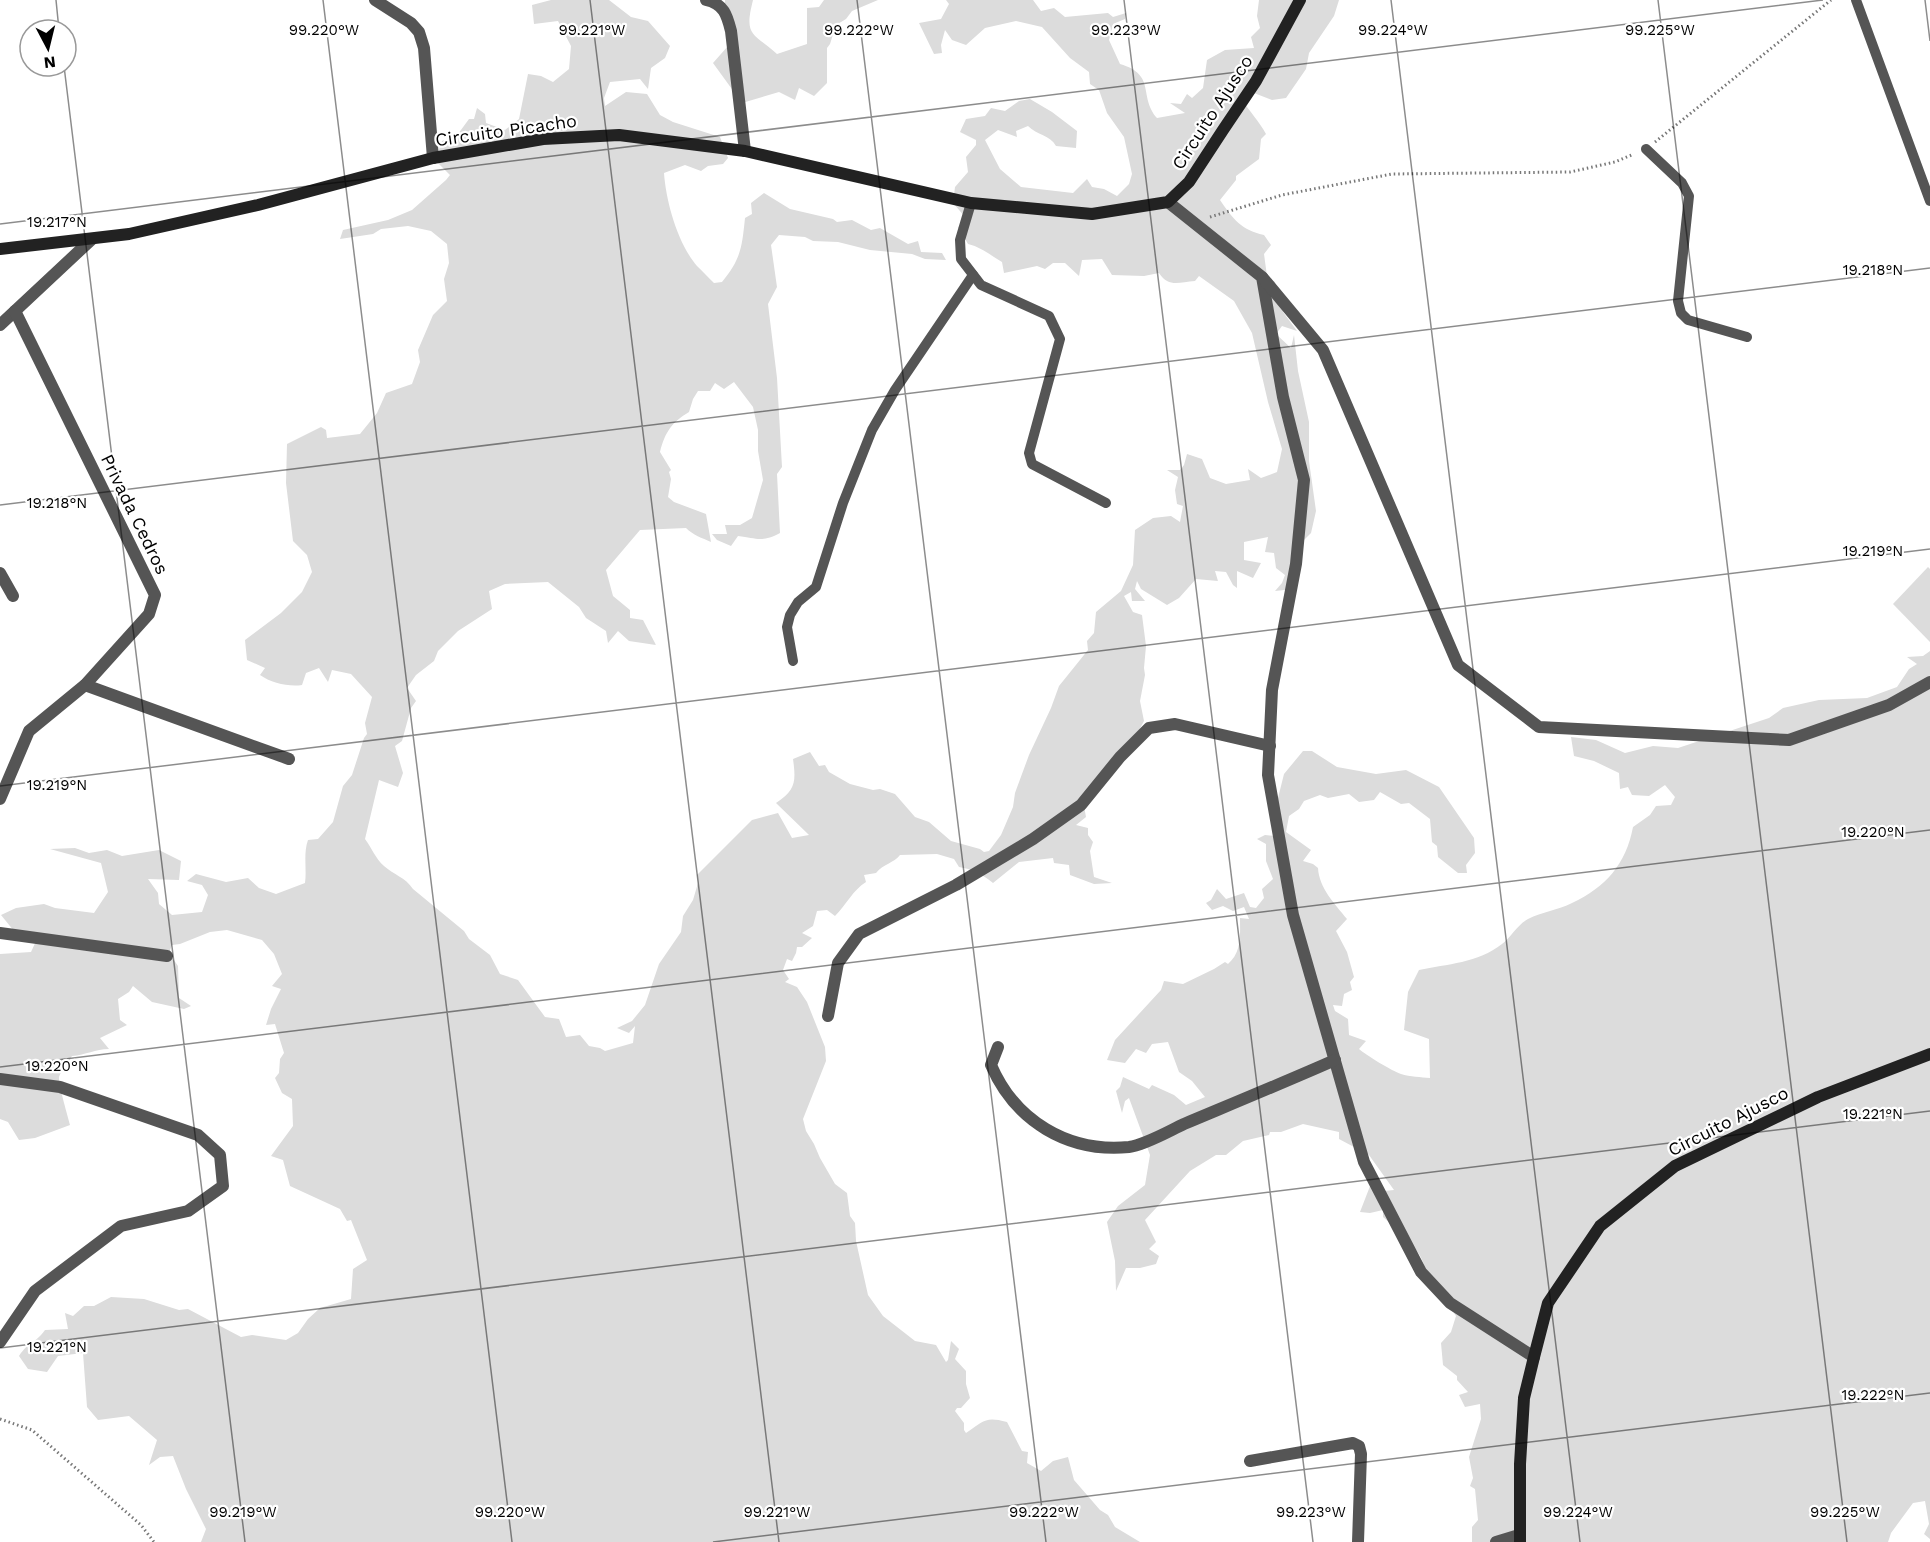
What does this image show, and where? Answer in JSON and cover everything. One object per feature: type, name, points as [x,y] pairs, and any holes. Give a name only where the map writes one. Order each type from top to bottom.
[{"type":"main road","name":"Circuito Ajusco","points":[[1168,202],[1189,182],[1256,81],[1300,0]]},
{"type":"main road","name":"Circuito Picacho","points":[[0,249],[129,234],[258,205],[433,158],[543,139],[619,135],[745,151],[971,203],[1092,213],[1168,202]]},
{"type":"main road","name":"Circuito Ajusco","points":[[1520,1539],[1520,1464],[1524,1398],[1534,1357],[1548,1303],[1600,1226],[1675,1166],[1818,1096],[1930,1054]]},
{"type":"street","points":[[375,0],[411,23],[419,32],[424,48],[433,158]]},
{"type":"street","points":[[706,0],[716,2],[726,13],[731,32],[745,151]]},
{"type":"street","points":[[1168,202],[1263,277],[1323,350],[1458,665],[1539,727],[1790,740],[1889,705],[1930,682]]},
{"type":"street","points":[[0,326],[92,239]]},
{"type":"street","points":[[1263,277],[1283,397],[1304,480],[1296,564],[1272,690],[1268,775],[1293,915],[1364,1162],[1421,1272],[1450,1303],[1534,1357]]},
{"type":"street","name":"Privada Cedros","points":[[0,799],[28,731],[85,685],[149,614],[155,595],[15,311]]},
{"type":"street","points":[[0,573],[13,596]]},
{"type":"street","points":[[85,685],[289,759]]},
{"type":"street","points":[[828,1016],[838,963],[859,934],[956,885],[1081,805],[1120,757],[1149,728],[1175,724],[1270,746]]},
{"type":"street","points":[[0,933],[167,956]]},
{"type":"street","points":[[998,1047],[991,1065],[997,1079],[1028,1118],[1052,1134],[1092,1147],[1132,1146],[1335,1060]]},
{"type":"street","points":[[0,1079],[60,1087],[198,1135],[220,1155],[222,1186],[188,1211],[122,1226],[35,1291],[0,1342]]},
{"type":"street","points":[[1250,1461],[1353,1443],[1359,1446],[1361,1454],[1358,1542]]},
{"type":"street","points":[[1496,1542],[1520,1539]]},
{"type":"lane","points":[[1856,0],[1930,201]]},
{"type":"lane","points":[[1646,149],[1682,183],[1689,196],[1678,301],[1681,313],[1688,320],[1747,338]]},
{"type":"lane","points":[[971,203],[960,240],[961,259],[981,285],[1049,316],[1060,339],[1029,453],[1032,464],[1106,502]]},
{"type":"lane","points":[[794,662],[787,627],[790,615],[798,602],[816,587],[843,503],[872,430],[895,390],[973,275]]},
{"type":"path","points":[[1194,222],[1282,195],[1392,174],[1570,172],[1615,162],[1646,149],[1831,0]]},
{"type":"path","points":[[0,1419],[32,1430],[141,1525],[154,1542]]},
{"type":"shaded area","points":[[551,0],[609,0],[631,17],[648,21],[670,46],[665,58],[651,68],[648,89],[640,79],[610,82],[604,98],[605,106],[626,92],[647,94],[660,115],[673,122],[720,137],[728,158],[723,164],[708,166],[701,171],[685,165],[664,173],[670,209],[684,246],[697,266],[714,283],[722,282],[737,259],[745,218],[752,214],[751,203],[764,193],[790,209],[833,219],[837,222],[852,220],[871,230],[880,228],[908,244],[918,241],[921,252],[942,253],[946,260],[925,259],[912,254],[870,250],[838,242],[813,241],[805,237],[779,235],[771,245],[777,287],[768,304],[777,378],[782,467],[777,474],[780,533],[763,539],[738,536],[731,546],[717,540],[712,534],[727,534],[725,525],[740,525],[752,518],[763,480],[758,451],[758,430],[753,407],[734,382],[724,389],[715,383],[710,391],[698,391],[689,412],[678,420],[667,433],[660,452],[671,470],[668,497],[674,502],[706,514],[711,542],[686,528],[640,530],[606,570],[613,596],[630,610],[630,618],[643,620],[656,645],[629,641],[618,631],[608,643],[606,631],[586,618],[579,607],[548,582],[505,584],[489,591],[492,609],[458,631],[438,651],[434,661],[416,675],[407,688],[416,701],[411,708],[402,741],[395,746],[403,773],[398,787],[379,780],[365,839],[384,866],[406,882],[490,955],[500,974],[518,980],[545,1017],[559,1019],[566,1037],[580,1035],[589,1046],[605,1051],[633,1043],[635,1026],[629,1033],[617,1028],[632,1021],[645,1005],[659,964],[681,932],[683,916],[693,900],[698,883],[697,875],[752,820],[778,813],[792,838],[809,835],[776,803],[788,794],[793,784],[793,759],[810,752],[819,766],[825,765],[829,772],[850,784],[895,794],[915,817],[929,822],[951,841],[984,852],[989,851],[1001,835],[1013,807],[1015,793],[1029,755],[1059,686],[1088,650],[1087,641],[1094,633],[1096,612],[1121,591],[1133,565],[1135,530],[1153,518],[1171,516],[1180,522],[1183,506],[1177,504],[1175,490],[1178,477],[1167,470],[1180,470],[1187,454],[1202,459],[1210,478],[1226,484],[1250,480],[1248,469],[1261,478],[1277,472],[1282,449],[1252,333],[1234,301],[1199,276],[1195,281],[1175,283],[1167,281],[1159,273],[1144,276],[1112,275],[1102,259],[1082,260],[1079,276],[1065,263],[1053,263],[1045,269],[1037,266],[1004,273],[1002,262],[968,244],[958,227],[968,223],[953,203],[955,187],[968,172],[966,157],[976,145],[976,140],[960,132],[966,119],[985,116],[991,108],[1005,111],[1019,101],[1030,99],[1077,131],[1076,148],[1056,146],[1028,126],[1016,131],[1017,137],[998,130],[985,140],[1000,169],[1021,187],[1073,193],[1087,179],[1092,187],[1104,189],[1117,196],[1129,184],[1132,174],[1124,137],[1107,113],[1099,90],[1090,84],[1089,72],[1070,58],[1042,27],[1016,21],[985,28],[966,45],[952,40],[945,30],[941,45],[942,53],[934,54],[919,23],[941,19],[949,4],[946,0],[1033,0],[1041,11],[1054,8],[1065,17],[1108,13],[1113,17],[1126,13],[1125,19],[1113,24],[1109,40],[1120,64],[1139,74],[1143,80],[1148,102],[1157,118],[1185,113],[1170,103],[1181,104],[1187,94],[1192,98],[1203,88],[1207,60],[1225,50],[1254,48],[1251,37],[1260,28],[1257,16],[1259,0],[1339,0],[1334,16],[1309,53],[1306,69],[1286,98],[1272,100],[1254,93],[1242,100],[1266,134],[1261,139],[1259,159],[1236,176],[1236,180],[1220,200],[1238,223],[1264,235],[1271,245],[1264,254],[1267,276],[1275,282],[1283,312],[1297,331],[1282,326],[1276,334],[1291,348],[1294,335],[1298,371],[1309,422],[1309,461],[1316,511],[1311,533],[1293,551],[1294,589],[1275,591],[1285,575],[1276,568],[1274,553],[1265,552],[1268,537],[1244,542],[1244,560],[1261,563],[1253,578],[1237,571],[1237,588],[1226,572],[1215,571],[1218,581],[1196,579],[1179,598],[1167,605],[1141,589],[1137,581],[1135,589],[1145,601],[1132,601],[1131,592],[1124,596],[1133,612],[1142,615],[1146,646],[1145,675],[1140,701],[1144,721],[1084,806],[1086,817],[1076,825],[1088,828],[1088,835],[1093,842],[1090,851],[1094,877],[1112,883],[1094,884],[1070,875],[1069,865],[1054,863],[1053,858],[1019,862],[993,883],[977,872],[959,867],[954,859],[937,854],[900,855],[876,873],[864,875],[866,882],[857,889],[835,916],[827,910],[817,911],[813,926],[802,933],[812,938],[802,947],[797,947],[792,961],[787,959],[783,970],[789,979],[785,982],[797,987],[807,1002],[825,1047],[826,1061],[803,1119],[806,1131],[835,1184],[847,1193],[868,1295],[883,1316],[915,1341],[936,1345],[946,1362],[951,1341],[959,1349],[955,1359],[966,1371],[966,1384],[970,1398],[955,1411],[964,1423],[966,1433],[985,1421],[1000,1420],[1007,1422],[1022,1451],[1028,1452],[1027,1463],[1041,1471],[1053,1461],[1068,1457],[1074,1480],[1100,1510],[1108,1515],[1115,1527],[1140,1542],[201,1542],[206,1529],[173,1456],[160,1457],[149,1465],[157,1440],[129,1416],[98,1420],[87,1407],[83,1353],[58,1356],[47,1372],[28,1369],[19,1356],[45,1330],[68,1329],[65,1313],[73,1316],[84,1306],[94,1306],[111,1297],[144,1299],[179,1310],[188,1309],[241,1337],[252,1335],[286,1340],[298,1333],[320,1308],[351,1299],[353,1269],[367,1260],[351,1220],[347,1221],[340,1209],[290,1186],[283,1160],[271,1156],[293,1126],[292,1099],[282,1093],[275,1078],[279,1073],[280,1059],[284,1053],[275,1024],[266,1025],[281,989],[272,986],[282,974],[274,954],[262,940],[227,930],[210,932],[172,945],[169,953],[178,966],[179,998],[191,1006],[184,1009],[152,1002],[133,986],[129,992],[118,999],[120,1020],[127,1025],[100,1038],[109,1049],[72,1056],[59,1077],[70,1125],[35,1138],[19,1140],[8,1122],[0,1119],[0,954],[31,952],[37,939],[14,931],[1,915],[16,908],[44,904],[55,908],[94,913],[108,892],[101,863],[50,849],[75,848],[89,853],[107,850],[122,856],[159,850],[181,861],[179,880],[148,879],[158,893],[159,904],[172,915],[202,912],[208,895],[202,885],[187,881],[196,874],[226,882],[248,878],[259,888],[276,894],[305,883],[308,840],[318,839],[333,822],[343,786],[352,775],[367,734],[365,723],[372,697],[351,674],[332,670],[328,682],[319,668],[306,673],[302,685],[286,685],[260,675],[265,668],[247,660],[245,640],[281,613],[302,592],[312,572],[307,555],[293,541],[286,483],[287,444],[321,427],[326,430],[327,438],[360,434],[377,413],[386,393],[412,384],[420,362],[418,350],[433,315],[447,301],[444,279],[449,263],[447,244],[431,231],[408,226],[381,229],[373,234],[340,239],[343,230],[388,220],[412,210],[446,180],[450,175],[435,160],[442,141],[458,134],[469,119],[474,119],[477,108],[485,114],[486,123],[505,130],[519,119],[528,74],[541,76],[553,82],[569,69],[571,46],[558,21],[534,24],[532,5]]},
{"type":"shaded area","points":[[725,0],[753,0],[749,21],[752,32],[777,54],[807,44],[807,8],[819,7],[824,0],[878,0],[852,11],[846,19],[836,25],[827,48],[827,83],[814,96],[799,88],[795,100],[779,92],[742,103],[713,63],[728,46]]},
{"type":"shaded area","points":[[1928,567],[1930,569],[1930,642],[1893,604]]},
{"type":"shaded area","points":[[1930,651],[1930,1539],[1924,1534],[1929,1524],[1925,1501],[1913,1503],[1891,1533],[1888,1542],[1472,1542],[1472,1527],[1478,1520],[1475,1489],[1470,1486],[1473,1478],[1469,1457],[1481,1419],[1480,1404],[1465,1407],[1459,1395],[1468,1392],[1457,1380],[1457,1376],[1443,1365],[1441,1343],[1451,1332],[1456,1316],[1425,1270],[1420,1255],[1383,1217],[1383,1210],[1370,1213],[1360,1212],[1372,1181],[1384,1191],[1394,1190],[1369,1155],[1339,1139],[1339,1132],[1303,1124],[1281,1132],[1270,1132],[1269,1135],[1243,1141],[1226,1155],[1216,1155],[1190,1171],[1145,1220],[1156,1242],[1149,1249],[1159,1256],[1156,1264],[1140,1268],[1126,1268],[1116,1291],[1115,1261],[1107,1222],[1118,1206],[1145,1185],[1150,1155],[1129,1098],[1125,1101],[1122,1113],[1116,1091],[1123,1077],[1149,1089],[1152,1085],[1174,1095],[1186,1105],[1205,1097],[1192,1081],[1179,1072],[1168,1042],[1152,1044],[1146,1053],[1136,1049],[1125,1063],[1107,1060],[1115,1040],[1161,990],[1164,981],[1183,984],[1225,962],[1228,964],[1233,959],[1238,949],[1240,918],[1249,919],[1244,907],[1233,911],[1223,906],[1212,910],[1206,903],[1211,900],[1217,889],[1226,899],[1244,893],[1250,907],[1256,908],[1264,898],[1262,889],[1273,879],[1266,861],[1266,844],[1257,839],[1265,835],[1276,836],[1278,798],[1284,774],[1303,751],[1312,751],[1337,767],[1376,774],[1406,770],[1439,787],[1474,838],[1475,853],[1466,865],[1467,873],[1458,873],[1438,857],[1437,846],[1432,842],[1430,819],[1409,803],[1401,804],[1380,792],[1374,800],[1359,802],[1349,794],[1328,798],[1320,795],[1304,801],[1299,809],[1289,816],[1286,832],[1311,850],[1303,861],[1318,868],[1324,889],[1347,919],[1336,931],[1347,952],[1354,977],[1350,982],[1352,990],[1344,994],[1342,1006],[1333,1005],[1335,1011],[1348,1019],[1349,1035],[1366,1041],[1359,1049],[1392,1070],[1404,1075],[1430,1078],[1429,1039],[1404,1030],[1408,992],[1419,970],[1462,962],[1483,955],[1502,944],[1528,919],[1567,905],[1595,890],[1620,863],[1633,827],[1650,815],[1656,806],[1671,805],[1675,797],[1665,785],[1649,796],[1632,795],[1628,787],[1620,789],[1619,773],[1594,761],[1574,756],[1571,737],[1596,740],[1625,753],[1653,746],[1678,748],[1769,718],[1783,708],[1819,700],[1867,698],[1897,687],[1909,669],[1917,664],[1907,657],[1923,656]]}]
